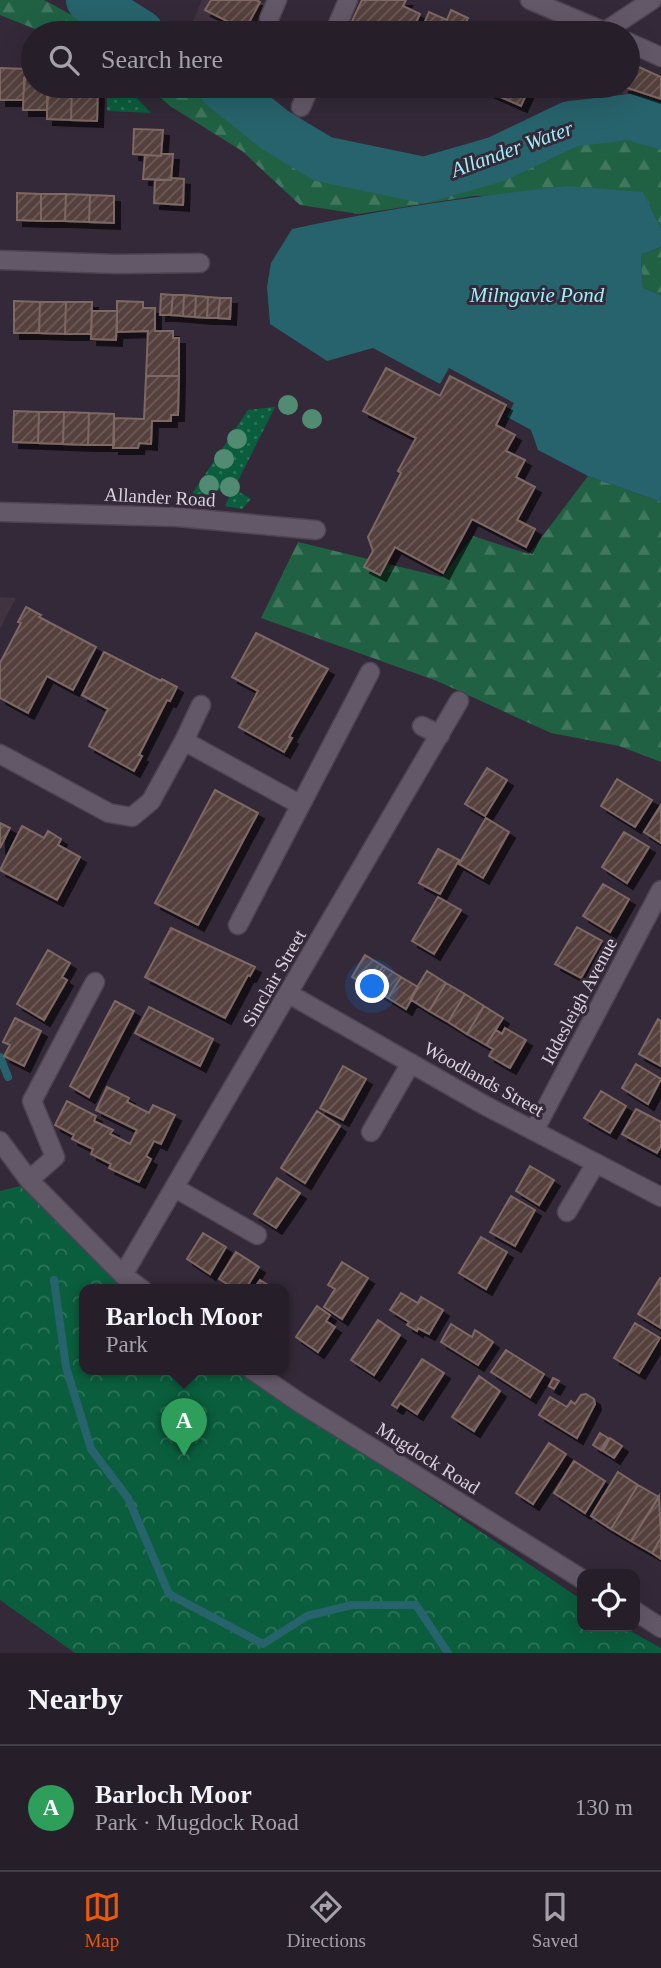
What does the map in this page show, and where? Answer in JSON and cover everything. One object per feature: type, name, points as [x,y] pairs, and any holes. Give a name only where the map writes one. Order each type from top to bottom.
[{"type":"street","points":[[269,19],[276,0]]},
{"type":"street","points":[[339,21],[348,0]]},
{"type":"street","points":[[530,0],[578,21]]},
{"type":"street","points":[[623,21],[652,0]]},
{"type":"street","points":[[640,47],[661,57]]},
{"type":"street","points":[[301,107],[305,98]]},
{"type":"street","points":[[0,260],[116,264],[200,263]]},
{"type":"street","name":"Allander Road","points":[[0,512],[177,517],[316,530]]},
{"type":"street","points":[[238,925],[370,672]]},
{"type":"street","name":"Sinclair Street","points":[[123,1275],[459,701]]},
{"type":"street","points":[[0,754],[109,813],[132,817],[151,801],[201,705]]},
{"type":"street","points":[[422,726],[440,735]]},
{"type":"street","points":[[184,741],[299,804]]},
{"type":"street","name":"Iddesleigh Avenue","points":[[534,1131],[661,890]]},
{"type":"street","points":[[29,1180],[55,1157],[33,1101],[95,982]]},
{"type":"street","name":"Woodlands Street","points":[[289,994],[534,1131],[661,1197]]},
{"type":"street","points":[[371,1132],[411,1063]]},
{"type":"street","points":[[0,1141],[29,1180],[123,1275],[136,1284]]},
{"type":"street","points":[[567,1212],[596,1163]]},
{"type":"street","points":[[175,1188],[257,1235]]},
{"type":"street","name":"Mugdock Road","points":[[259,1375],[577,1576]]},
{"type":"street","points":[[640,1614],[661,1628]]},
{"type":"shaded area","points":[[202,0],[256,0],[280,10],[276,21],[193,21]]},
{"type":"shaded area","points":[[640,67],[661,77],[661,100],[625,98],[640,98]]},
{"type":"shaded area","points":[[0,597],[16,598],[0,629]]},
{"type":"green space","points":[[0,0],[44,0],[83,21],[21,21],[21,23],[0,15]]},
{"type":"green space","points":[[107,98],[137,98],[151,113],[107,111]]},
{"type":"green space","points":[[161,98],[212,98],[291,152],[358,180],[423,184],[500,166],[574,133],[635,133],[661,143],[661,228],[643,192],[474,196],[359,214],[300,205],[242,151]]},
{"type":"green space","points":[[661,247],[661,295],[643,288],[641,255]]},
{"type":"green space","points":[[275,407],[234,489],[251,499],[242,509],[225,506],[230,495],[212,487],[200,507],[184,506],[248,410]]},
{"type":"green space","points":[[588,476],[661,502],[661,762],[619,746],[551,733],[437,681],[261,618],[298,542],[442,577],[473,536],[529,554]]},
{"type":"green space","points":[[20,1186],[124,1284],[79,1284],[79,1375],[248,1375],[577,1597],[577,1632],[632,1632],[661,1648],[661,1653],[75,1653],[0,1600],[0,1191]]},
{"type":"water","name":"Milngavie Pond","points":[[568,186],[643,192],[661,228],[661,247],[641,255],[643,288],[661,295],[661,502],[588,476],[538,450],[531,430],[507,417],[514,403],[449,368],[440,384],[373,348],[327,361],[270,324],[267,287],[271,263],[292,229],[429,204]]},
{"type":"building","points":[[211,0],[260,2],[250,21],[227,21],[205,10]]},
{"type":"building","points":[[362,0],[406,0],[403,6],[420,14],[417,21],[352,21]]},
{"type":"building","points":[[451,10],[468,18],[467,21],[425,21],[429,12],[447,20]]},
{"type":"building","points":[[640,67],[661,77],[661,99],[640,92]]},
{"type":"building","points":[[0,68],[21,69],[23,100],[0,100]]},
{"type":"building","points":[[23,98],[48,98],[47,110],[23,110]]},
{"type":"building","points":[[47,98],[72,98],[71,120],[47,119]]},
{"type":"building","points":[[72,98],[98,98],[97,121],[71,120]]},
{"type":"building","points":[[503,98],[525,98],[521,106]]},
{"type":"building","points":[[134,129],[163,130],[161,156],[133,154]]},
{"type":"building","points":[[173,154],[171,180],[143,179],[145,155]]},
{"type":"building","points":[[184,179],[183,205],[154,203],[155,180]]},
{"type":"building","points":[[17,193],[41,194],[41,221],[17,220]]},
{"type":"building","points":[[41,194],[66,194],[65,221],[41,221]]},
{"type":"building","points":[[66,194],[90,195],[89,222],[65,221]]},
{"type":"building","points":[[90,195],[114,196],[114,223],[89,222]]},
{"type":"building","points":[[161,294],[173,295],[171,315],[160,315]]},
{"type":"building","points":[[173,295],[184,295],[183,316],[171,315]]},
{"type":"building","points":[[184,295],[196,296],[195,317],[183,316]]},
{"type":"building","points":[[196,296],[208,297],[207,318],[195,317]]},
{"type":"building","points":[[208,297],[220,298],[218,318],[207,318]]},
{"type":"building","points":[[220,298],[231,298],[230,319],[218,318]]},
{"type":"building","points":[[14,301],[40,302],[39,333],[14,333]]},
{"type":"building","points":[[117,301],[143,302],[143,308],[155,308],[155,331],[173,331],[173,338],[179,338],[179,376],[146,376],[148,331],[117,332]]},
{"type":"building","points":[[40,302],[66,302],[65,334],[39,333]]},
{"type":"building","points":[[66,302],[92,302],[91,334],[65,334]]},
{"type":"building","points":[[92,311],[117,311],[116,340],[91,339]]},
{"type":"building","points":[[386,368],[440,396],[450,376],[506,405],[496,425],[515,435],[506,451],[525,460],[516,477],[535,487],[517,520],[535,529],[526,547],[472,519],[443,573],[395,547],[380,575],[364,567],[373,551],[368,537],[416,438],[363,411]]},
{"type":"building","points":[[146,376],[179,376],[178,415],[171,415],[171,421],[152,421],[151,444],[139,443],[138,448],[113,448],[114,418],[144,419]]},
{"type":"building","points":[[14,411],[39,412],[38,443],[13,442]]},
{"type":"building","points":[[39,412],[64,412],[63,444],[38,443]]},
{"type":"building","points":[[64,412],[89,413],[88,445],[63,444]]},
{"type":"building","points":[[89,413],[114,414],[114,445],[88,445]]},
{"type":"building","points":[[26,607],[41,615],[39,617],[96,647],[73,690],[47,676],[28,713],[0,698],[0,663],[21,623],[18,622]]},
{"type":"building","points":[[256,633],[328,669],[289,737],[292,738],[284,752],[239,727],[258,691],[232,677]]},
{"type":"building","points":[[104,652],[177,687],[170,701],[167,700],[139,755],[142,756],[134,771],[89,746],[108,709],[82,695]]},
{"type":"building","points":[[487,768],[507,780],[485,816],[465,804]]},
{"type":"building","points":[[617,779],[652,800],[635,827],[601,806]]},
{"type":"building","points":[[215,790],[258,813],[198,925],[155,903]]},
{"type":"building","points":[[661,805],[661,843],[644,832]]},
{"type":"building","points":[[486,818],[509,832],[483,878],[459,864]]},
{"type":"building","points":[[0,823],[10,828],[0,848]]},
{"type":"building","points":[[22,826],[44,838],[48,831],[61,839],[58,845],[80,857],[57,900],[0,870]]},
{"type":"building","points":[[624,832],[649,847],[627,883],[602,867]]},
{"type":"building","points":[[438,849],[459,860],[440,894],[419,883]]},
{"type":"building","points":[[603,884],[629,899],[610,932],[583,916]]},
{"type":"building","points":[[438,897],[461,910],[434,954],[412,941]]},
{"type":"building","points":[[577,927],[602,941],[581,978],[555,964]]},
{"type":"building","points":[[171,928],[255,967],[225,1018],[145,977]]},
{"type":"building","points":[[48,950],[70,963],[62,977],[67,980],[44,1020],[17,1004]]},
{"type":"building","points":[[365,955],[383,966],[370,988],[352,977]]},
{"type":"building","points":[[383,966],[401,977],[388,998],[370,988]]},
{"type":"building","points":[[427,971],[446,983],[429,1011],[410,999]]},
{"type":"building","points":[[401,977],[418,987],[406,1009],[388,998]]},
{"type":"building","points":[[446,983],[465,994],[448,1022],[429,1011]]},
{"type":"building","points":[[465,994],[484,1006],[467,1034],[448,1022]]},
{"type":"building","points":[[115,1001],[134,1011],[89,1097],[70,1086]]},
{"type":"building","points":[[484,1006],[503,1018],[486,1045],[467,1034]]},
{"type":"building","points":[[149,1007],[213,1039],[200,1066],[135,1033]]},
{"type":"building","points":[[15,1018],[41,1031],[24,1066],[4,1056],[10,1045],[3,1042]]},
{"type":"building","points":[[658,1019],[661,1021],[661,1066],[639,1054]]},
{"type":"building","points":[[505,1028],[526,1040],[510,1068],[489,1056],[493,1049],[486,1045],[496,1030],[502,1034]]},
{"type":"building","points":[[636,1064],[661,1079],[648,1104],[622,1088]]},
{"type":"building","points":[[343,1066],[366,1079],[343,1120],[320,1108]]},
{"type":"building","points":[[107,1087],[129,1098],[127,1102],[149,1113],[153,1105],[175,1115],[161,1144],[154,1141],[146,1156],[151,1159],[139,1182],[109,1168],[111,1164],[91,1154],[93,1149],[72,1139],[74,1135],[55,1125],[67,1101],[96,1116],[94,1121],[113,1130],[110,1134],[130,1144],[137,1130],[96,1110]]},
{"type":"building","points":[[601,1091],[626,1106],[610,1133],[584,1118]]},
{"type":"building","points":[[636,1109],[661,1122],[661,1146],[657,1153],[622,1134]]},
{"type":"building","points":[[317,1111],[340,1126],[305,1183],[281,1168]]},
{"type":"building","points":[[530,1166],[554,1180],[539,1205],[516,1191]]},
{"type":"building","points":[[277,1178],[300,1193],[276,1228],[254,1214]]},
{"type":"building","points":[[511,1196],[535,1210],[515,1246],[490,1232]]},
{"type":"building","points":[[203,1233],[226,1247],[210,1274],[187,1259]]},
{"type":"building","points":[[481,1237],[507,1252],[486,1289],[459,1273]]},
{"type":"building","points":[[236,1252],[259,1267],[249,1284],[227,1284],[219,1279]]},
{"type":"building","points":[[342,1262],[368,1278],[342,1319],[324,1307],[335,1289],[328,1285]]},
{"type":"building","points":[[661,1279],[661,1328],[638,1314]]},
{"type":"building","points":[[401,1293],[418,1303],[421,1297],[443,1310],[429,1334],[407,1325],[409,1322],[390,1310]]},
{"type":"building","points":[[317,1306],[330,1315],[326,1321],[335,1327],[318,1352],[296,1337]]},
{"type":"building","points":[[378,1320],[400,1335],[374,1375],[351,1360]]},
{"type":"building","points":[[635,1323],[660,1338],[639,1373],[614,1358]]},
{"type":"building","points":[[451,1324],[472,1337],[475,1330],[493,1342],[478,1365],[441,1342]]},
{"type":"building","points":[[506,1350],[544,1374],[530,1397],[491,1372]]},
{"type":"building","points":[[422,1359],[444,1373],[417,1414],[400,1403],[397,1408],[392,1405]]},
{"type":"building","points":[[479,1376],[500,1391],[474,1431],[452,1417]]},
{"type":"building","points":[[553,1378],[559,1381],[554,1389],[549,1386]]},
{"type":"building","points":[[586,1394],[594,1399],[595,1404],[577,1438],[539,1415],[550,1397],[567,1407],[571,1401],[575,1404],[581,1395]]},
{"type":"building","points":[[600,1433],[608,1438],[601,1450],[593,1445]]},
{"type":"building","points":[[610,1438],[622,1446],[614,1458],[603,1451]]},
{"type":"building","points":[[549,1443],[566,1454],[533,1504],[516,1493]]},
{"type":"building","points":[[574,1461],[605,1481],[585,1513],[554,1493]]},
{"type":"building","points":[[618,1472],[638,1485],[611,1529],[591,1516]]},
{"type":"building","points":[[638,1485],[659,1497],[631,1541],[611,1529]]},
{"type":"building","points":[[659,1496],[661,1538],[652,1553],[631,1541]]},
{"type":"building","points":[[661,1538],[661,1559],[652,1553]]},
{"type":"waterway","name":"Allander Water","points":[[89,0],[122,21]]},
{"type":"waterway","name":"Allander Water","points":[[235,98],[275,130],[323,159],[424,180],[497,159],[570,124],[630,117],[661,126]]},
{"type":"waterway","points":[[0,1057],[8,1077]]},
{"type":"waterway","points":[[54,1280],[66,1367],[91,1449],[128,1498],[169,1594],[263,1644],[307,1616],[352,1605],[416,1605],[448,1653]]},
{"type":"place","name":"Barloch Moor","points":[[184,1456]]}]
